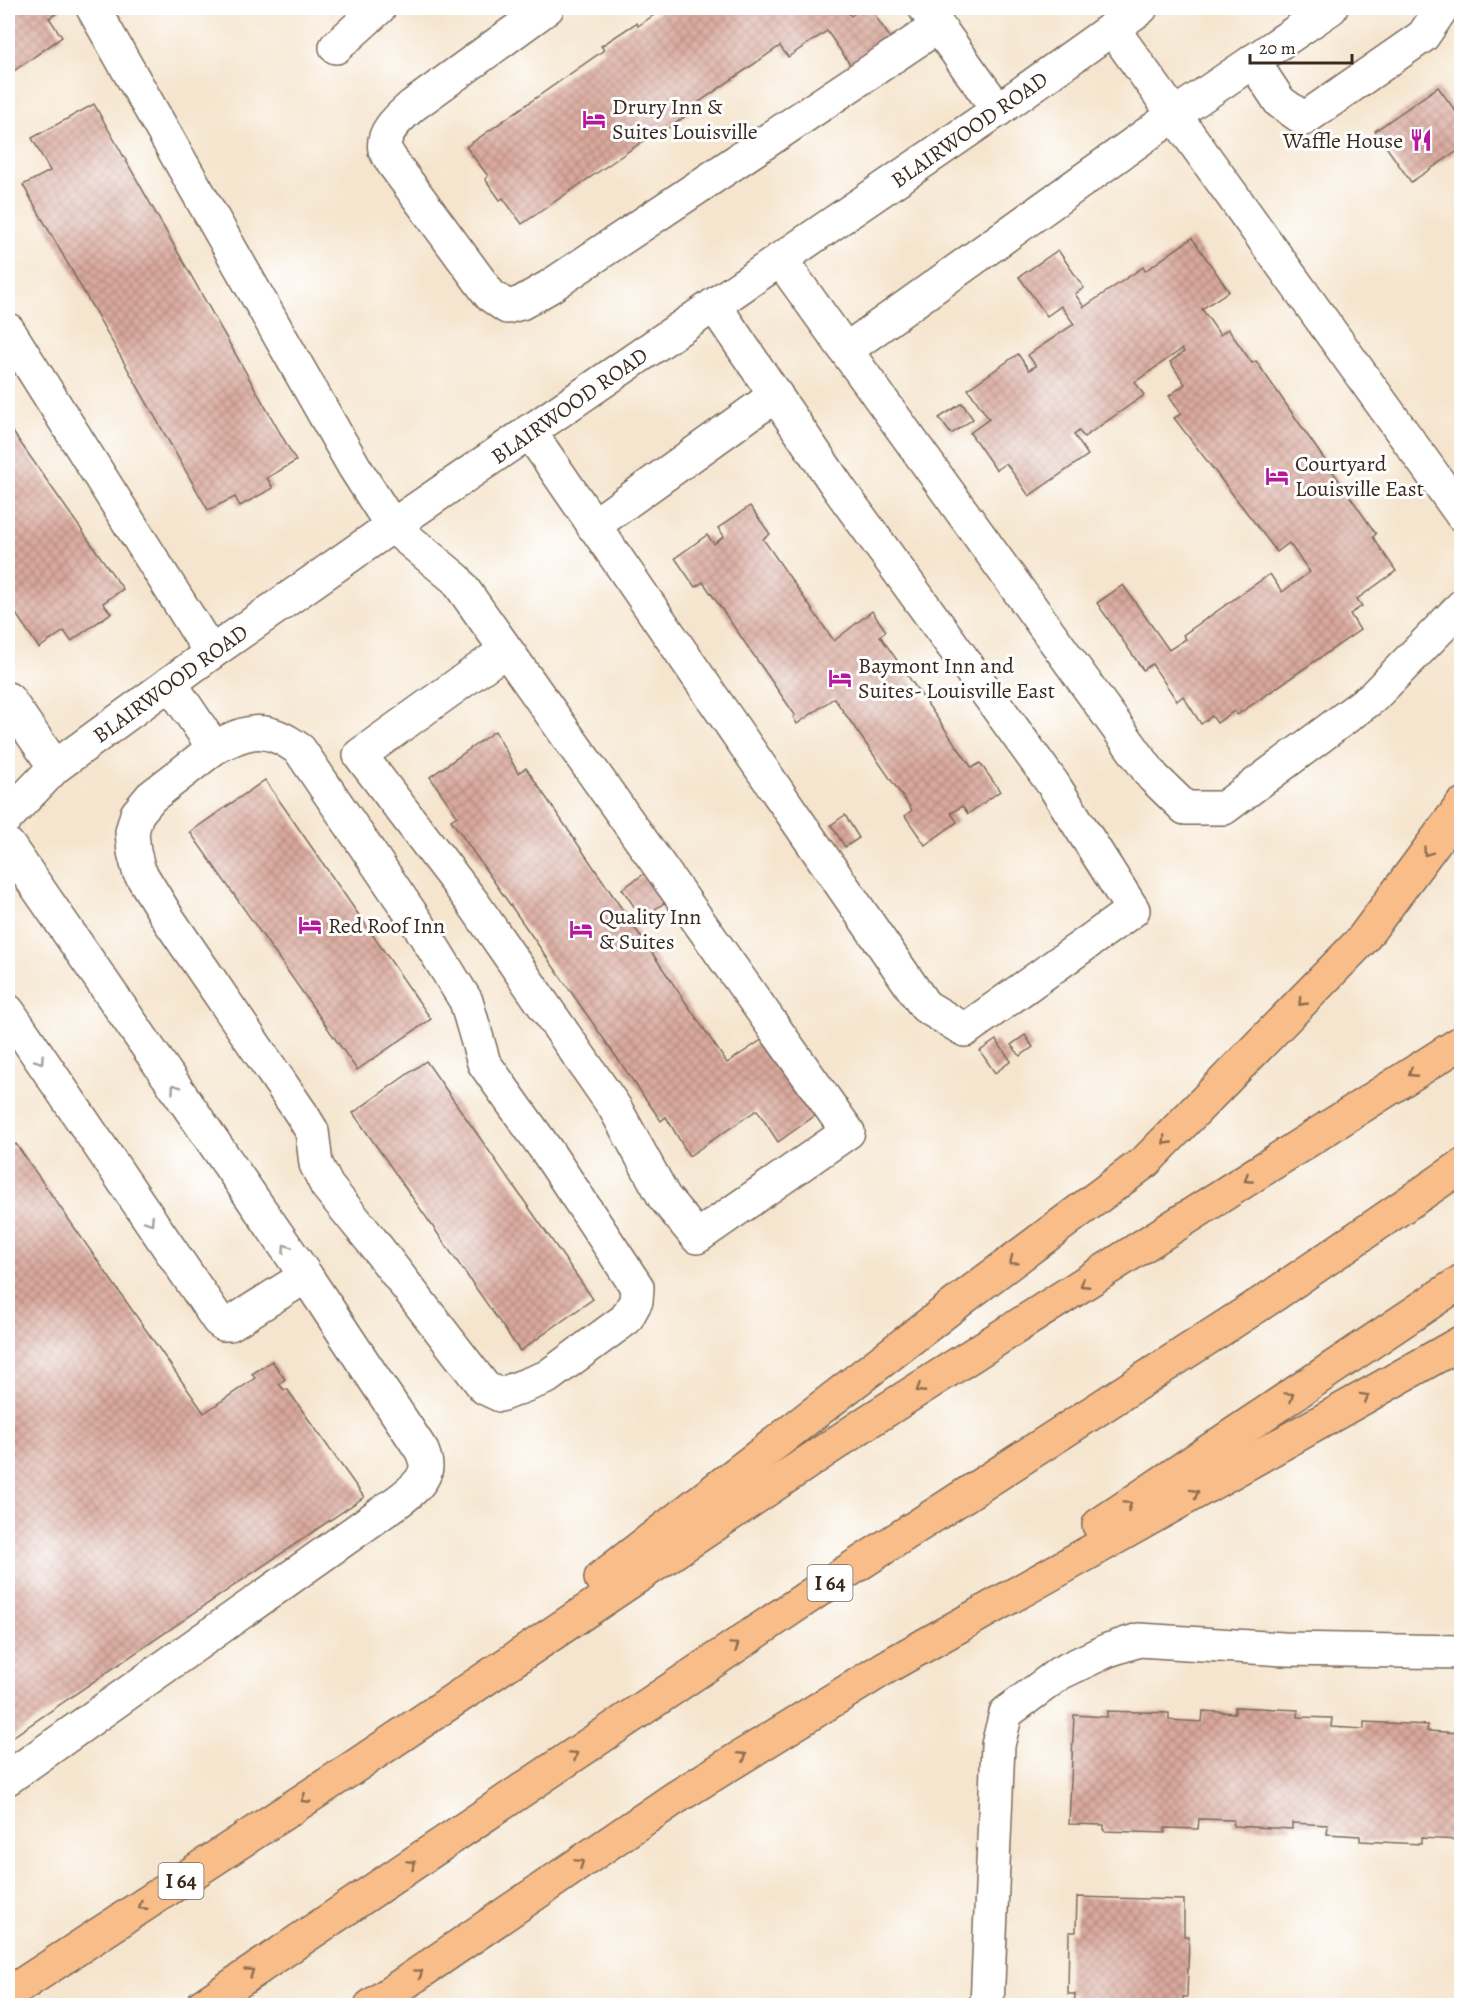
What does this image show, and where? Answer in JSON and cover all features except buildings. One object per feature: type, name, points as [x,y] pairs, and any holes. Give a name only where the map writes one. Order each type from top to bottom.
[{"type":"highway","points":[[354,1767],[967,1295],[1146,1161],[1362,940],[1461,805]]},
{"type":"highway","name":"I 64","points":[[8,1994],[354,1767],[869,1421],[1461,1042]]},
{"type":"highway","name":"I 64","points":[[202,2006],[814,1593],[1274,1295],[1461,1166]]},
{"type":"highway","points":[[371,2006],[675,1798],[888,1666],[1461,1281]]},
{"type":"highway","points":[[888,1666],[1461,1342]]},
{"type":"street","points":[[93,8],[356,468],[392,526],[456,579],[848,1132],[696,1237],[664,1197],[615,1108],[473,903],[360,755],[506,650]]},
{"type":"street","points":[[336,48],[379,8]]},
{"type":"street","points":[[547,8],[412,106],[395,122],[386,136],[385,150],[393,163],[490,295],[507,307],[521,303],[549,287],[931,17],[998,110]]},
{"type":"street","name":"BLAIRWOOD ROAD","points":[[8,816],[55,767],[170,683],[392,526],[998,110],[1141,8]]},
{"type":"street","points":[[846,350],[1174,114],[1331,8]]},
{"type":"street","points":[[1253,61],[1280,102],[1304,119],[1423,36],[1440,11],[1439,8]]},
{"type":"street","points":[[1112,28],[1461,515]]},
{"type":"street","points":[[780,259],[1154,777],[1185,808],[1224,808],[1373,697],[1461,606]]},
{"type":"street","points":[[530,431],[593,526],[925,1006],[964,1030],[1133,910],[1053,784],[840,490],[714,305]]},
{"type":"street","points":[[8,330],[211,654]]},
{"type":"street","points":[[593,526],[776,395]]},
{"type":"street","points":[[170,683],[214,748]]},
{"type":"street","points":[[8,699],[55,767]]},
{"type":"street","points":[[266,733],[284,738],[300,750],[422,930],[466,1001],[484,1063],[625,1265],[637,1287],[636,1301],[626,1319],[547,1377],[500,1395],[484,1388],[327,1186],[316,1164],[312,1131],[169,920],[139,871],[132,832],[137,814],[151,797],[214,748],[239,735],[266,733]]},
{"type":"street","points":[[8,845],[306,1276],[422,1451],[426,1466],[424,1476],[413,1489],[380,1514],[8,1778]]},
{"type":"street","points":[[8,1011],[218,1320],[223,1324],[230,1324],[306,1276]]},
{"type":"street","points":[[987,2006],[998,1745],[1006,1713],[1060,1673],[1108,1650],[1139,1640],[1284,1649],[1461,1652]]},
{"type":"place","name":"Drury Inn & Suites Louisville","points":[[594,119]]},
{"type":"place","name":"Waffle House","points":[[1421,140]]},
{"type":"place","name":"Courtyard Louisville East","points":[[1277,476]]},
{"type":"place","name":"Baymont Inn and Suites- Louisville East","points":[[840,678]]},
{"type":"place","name":"Red Roof Inn","points":[[310,925]]},
{"type":"place","name":"Quality Inn & Suites","points":[[581,929]]}]
